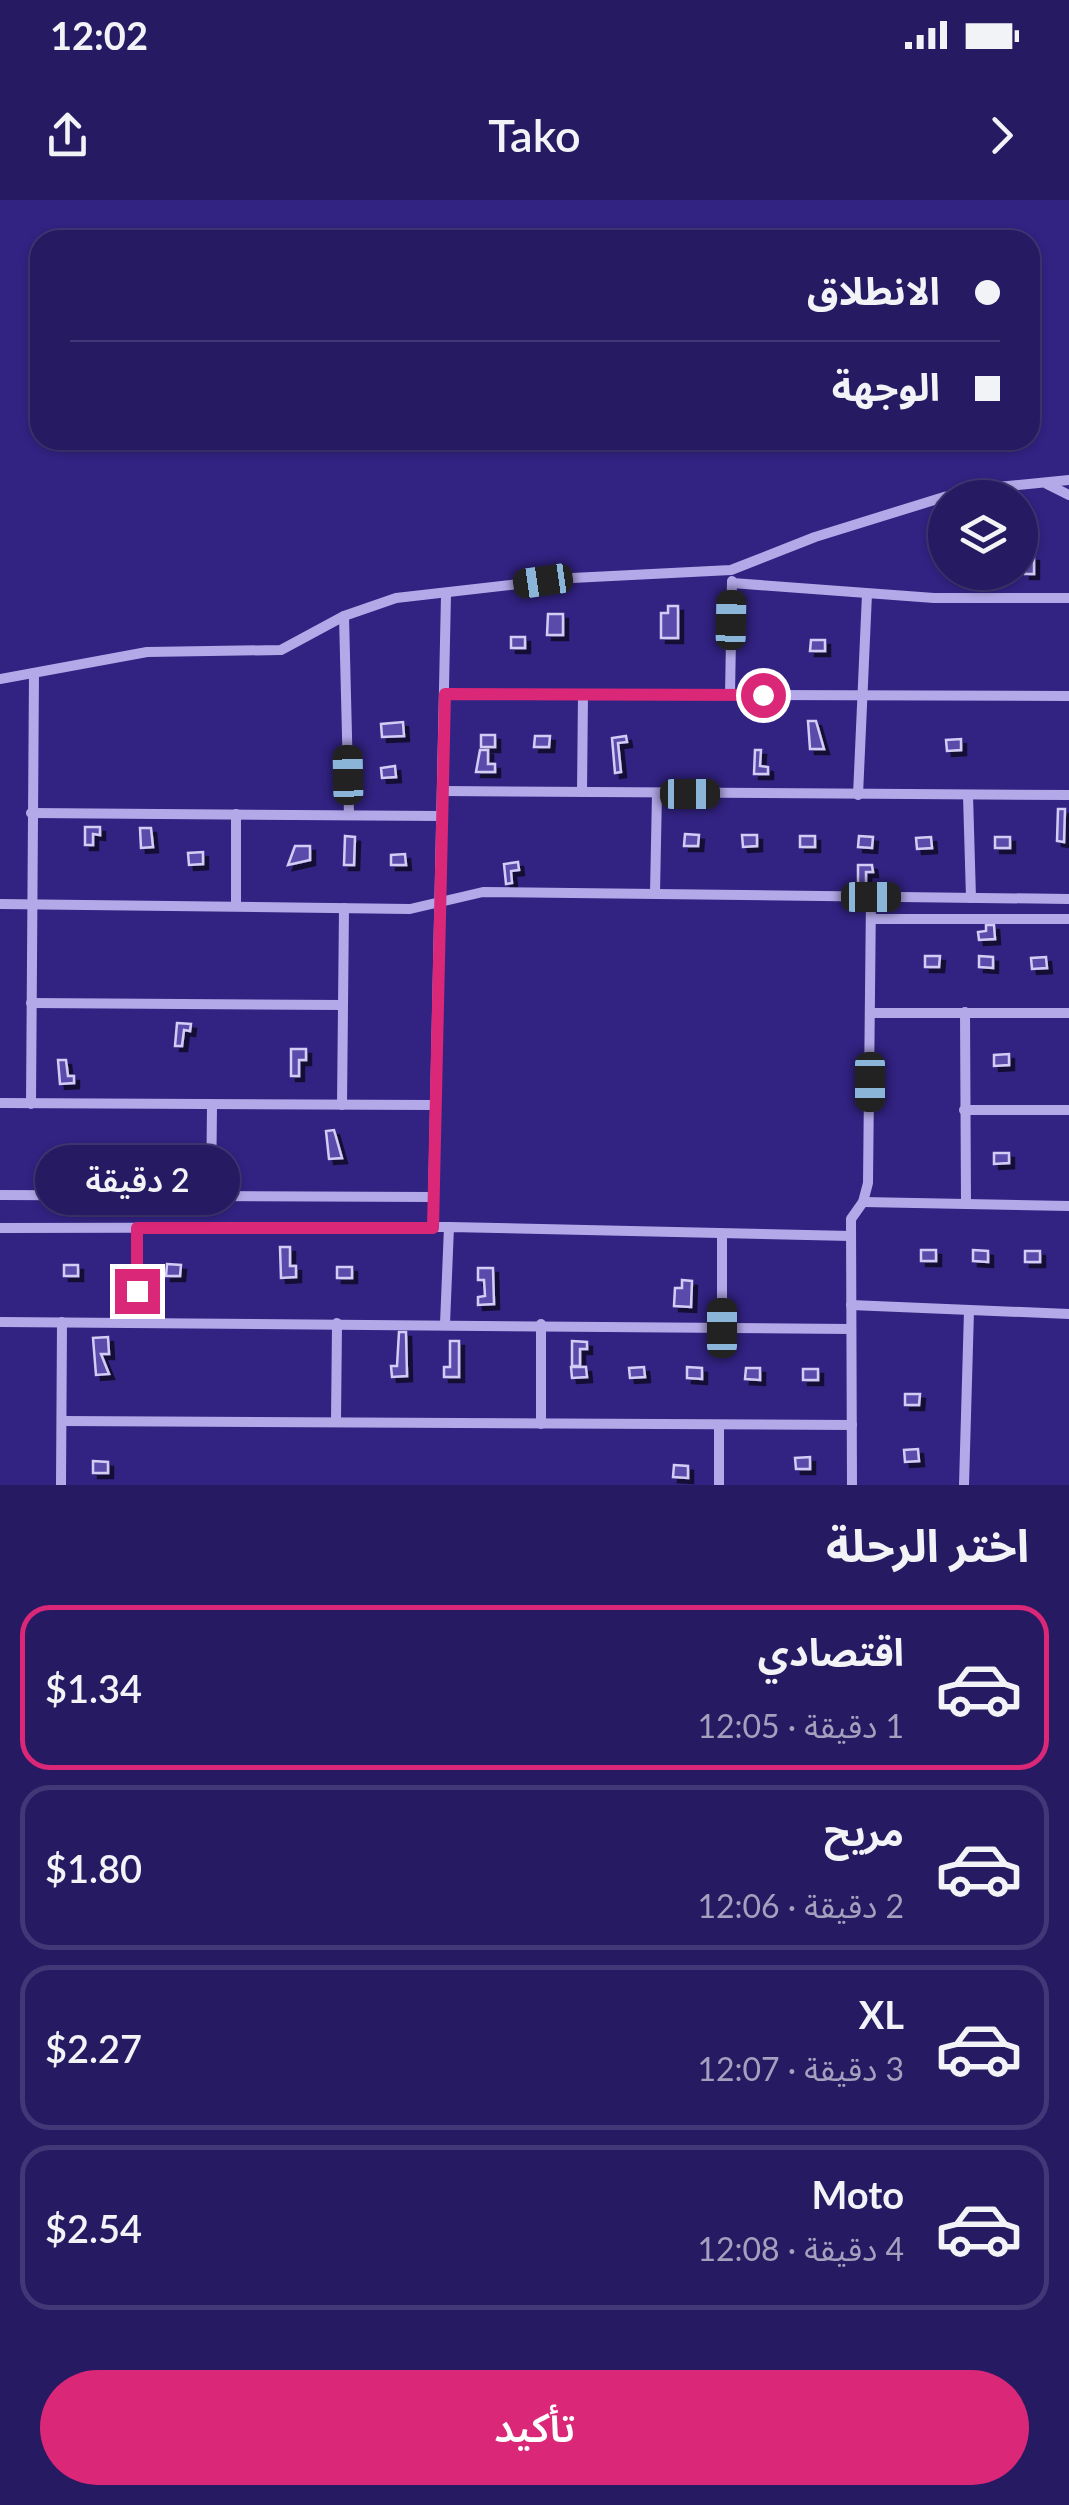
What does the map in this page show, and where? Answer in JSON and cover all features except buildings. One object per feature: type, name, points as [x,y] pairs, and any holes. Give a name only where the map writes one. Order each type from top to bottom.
[{"type":"street","points":[[0,679],[148,652],[281,650],[301,643],[344,616],[396,598],[572,578],[731,570],[803,541],[944,498],[996,486],[1069,480]]},
{"type":"street","points":[[1047,484],[1069,494]]},
{"type":"street","points":[[730,694],[731,570]]},
{"type":"street","points":[[732,583],[867,594],[1069,598]]},
{"type":"street","points":[[858,795],[867,594]]},
{"type":"street","points":[[433,1228],[446,595]]},
{"type":"street","points":[[344,616],[348,815]]},
{"type":"street","points":[[31,1104],[34,674]]},
{"type":"street","points":[[445,694],[1069,696]]},
{"type":"street","points":[[582,792],[583,694]]},
{"type":"street","points":[[443,791],[1069,795]]},
{"type":"street","points":[[655,893],[657,793]]},
{"type":"street","points":[[968,796],[971,898]]},
{"type":"street","points":[[32,814],[442,816]]},
{"type":"street","points":[[236,814],[236,906]]},
{"type":"street","points":[[0,904],[410,909],[483,892],[1069,899]]},
{"type":"street","points":[[852,1485],[851,1219],[864,1202],[870,1151],[871,897]]},
{"type":"street","points":[[342,1105],[344,908]]},
{"type":"street","points":[[871,919],[1069,919]]},
{"type":"street","points":[[30,1003],[343,1005]]},
{"type":"street","points":[[965,1012],[966,1204]]},
{"type":"street","points":[[870,1013],[1069,1013]]},
{"type":"street","points":[[0,1103],[433,1105]]},
{"type":"street","points":[[210,1198],[212,1106]]},
{"type":"street","points":[[964,1110],[1069,1110]]},
{"type":"street","points":[[0,1196],[434,1197]]},
{"type":"street","points":[[864,1202],[1069,1206]]},
{"type":"street","points":[[0,1228],[448,1228],[851,1236]]},
{"type":"street","points":[[137,1228],[138,1322]]},
{"type":"street","points":[[445,1324],[448,1228]]},
{"type":"street","points":[[722,1234],[722,1328]]},
{"type":"street","points":[[851,1305],[1069,1314]]},
{"type":"street","points":[[964,1485],[969,1311]]},
{"type":"street","points":[[0,1322],[851,1329]]},
{"type":"street","points":[[61,1485],[62,1322]]},
{"type":"street","points":[[336,1422],[337,1323]]},
{"type":"street","points":[[541,1324],[542,1424]]},
{"type":"street","points":[[62,1421],[852,1425]]},
{"type":"street","points":[[719,1425],[719,1485]]},
{"type":"route","points":[[137,1291],[137,1228],[433,1228],[445,694],[763,695]]}]
